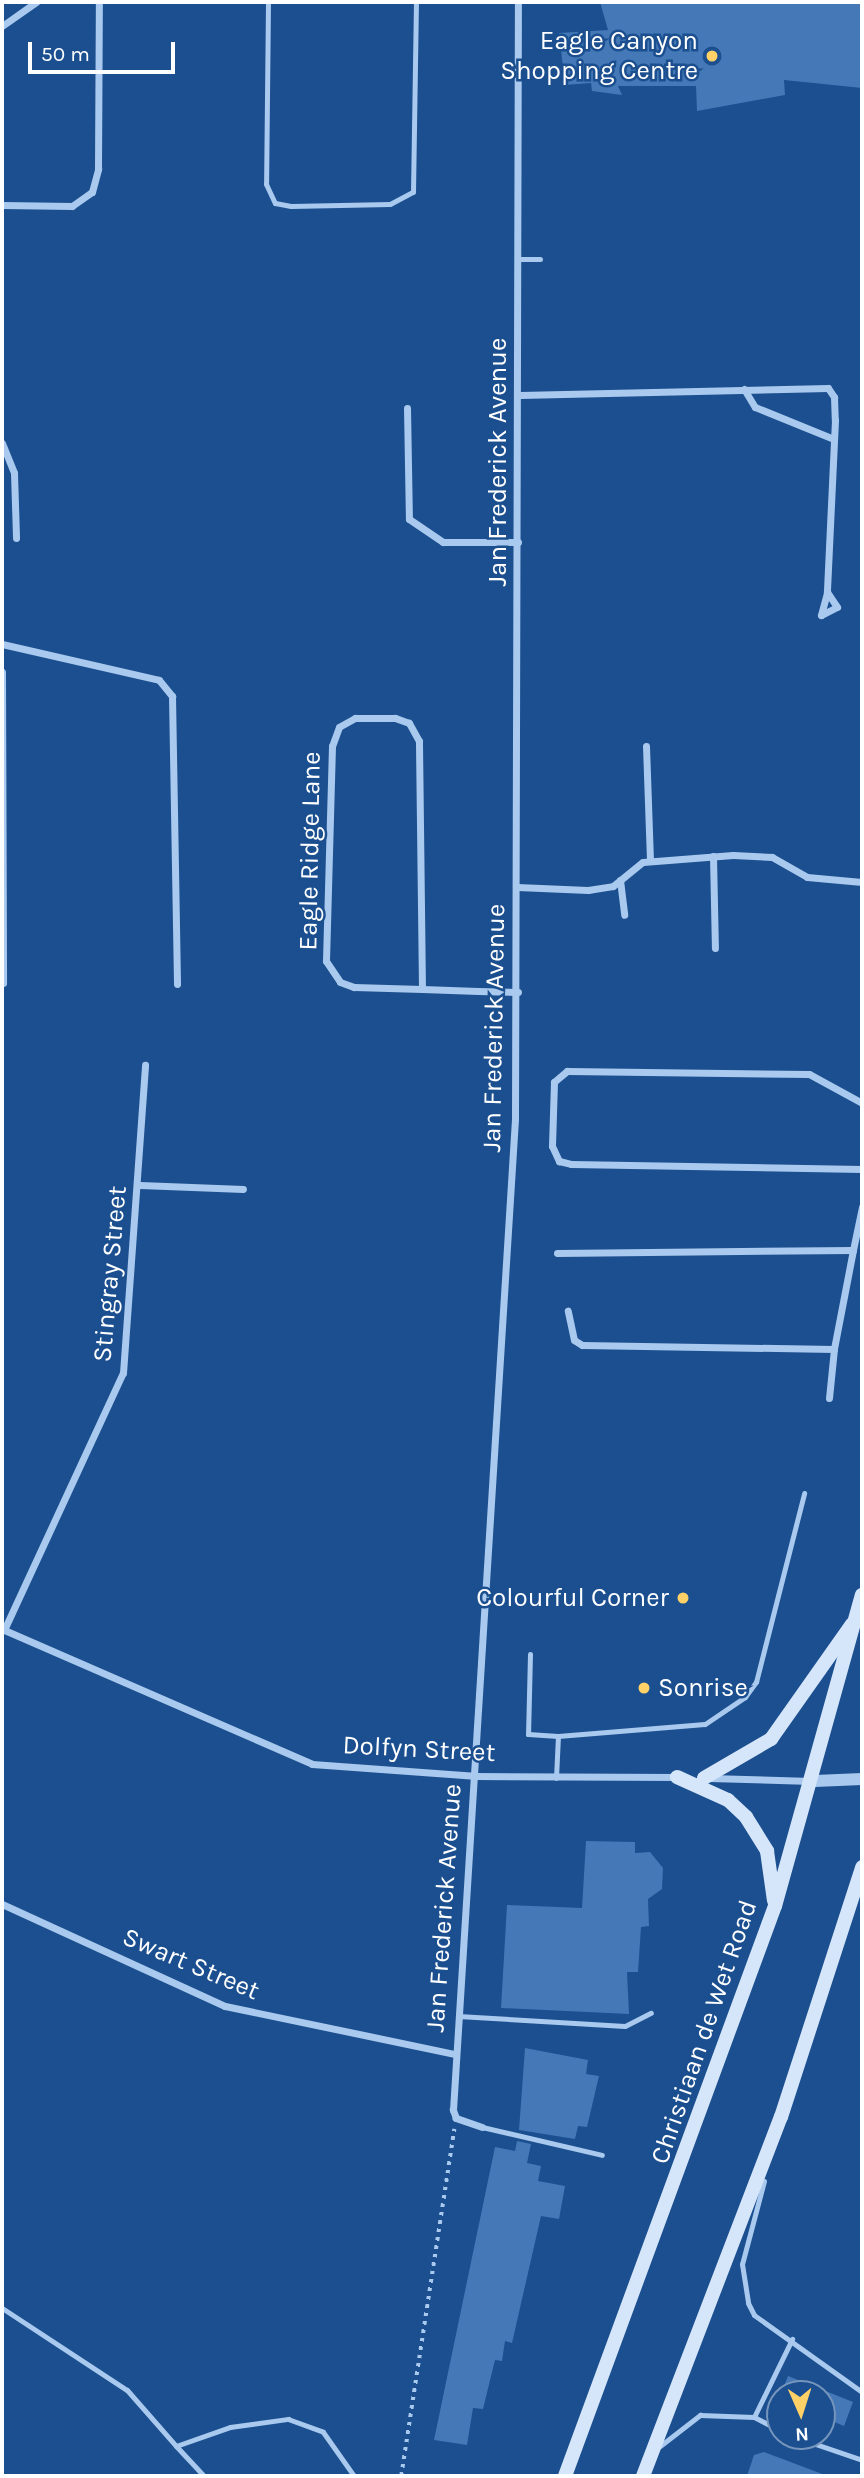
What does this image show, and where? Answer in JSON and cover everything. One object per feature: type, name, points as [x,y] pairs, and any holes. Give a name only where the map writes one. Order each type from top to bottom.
[{"type":"main road","name":"Christiaan de Wet Road","points":[[565,2476],[775,1906],[815,1781],[862,1595]]},
{"type":"main road","points":[[704,1778],[771,1739],[858,1614]]},
{"type":"main road","points":[[677,1777],[728,1800],[746,1817],[767,1851],[775,1906]]},
{"type":"main road","points":[[643,2476],[781,2117],[862,1867]]},
{"type":"street","points":[[2,26],[36,2]]},
{"type":"street","points":[[2,205],[72,206],[92,192],[98,169],[99,2]]},
{"type":"street","name":"Jan Frederick Avenue","points":[[456,2119],[455,2054],[474,1776],[518,992],[518,2]]},
{"type":"street","points":[[520,396],[828,388],[834,397],[834,439],[827,592]]},
{"type":"street","points":[[744,389],[755,407],[834,439]]},
{"type":"street","points":[[407,408],[410,519],[443,542],[518,542]]},
{"type":"street","points":[[2,443],[14,473],[16,538]]},
{"type":"street","points":[[2,644],[159,680],[172,696],[177,729],[177,984]]},
{"type":"street","points":[[2,672],[3,983]]},
{"type":"street","name":"Eagle Ridge Lane","points":[[422,989],[419,741],[409,723],[395,718],[355,718],[340,727],[332,746],[326,961],[340,982],[354,987],[518,992]]},
{"type":"street","points":[[646,746],[650,860]]},
{"type":"street","points":[[517,887],[588,890],[620,880],[650,860],[713,856],[772,857],[807,877],[862,881]]},
{"type":"street","points":[[713,856],[715,948]]},
{"type":"street","points":[[620,880],[624,915]]},
{"type":"street","name":"Stingray Street","points":[[3,1629],[123,1373],[139,1185],[145,1065]]},
{"type":"street","points":[[862,1103],[809,1074],[567,1071],[554,1082],[551,1146],[559,1161],[571,1164],[862,1169]]},
{"type":"street","points":[[139,1185],[243,1188]]},
{"type":"street","points":[[829,1398],[834,1349],[862,1207]]},
{"type":"street","points":[[557,1253],[853,1250]]},
{"type":"street","points":[[568,1311],[574,1340],[582,1345],[834,1349]]},
{"type":"street","name":"Dolfyn Street","points":[[3,1629],[312,1764],[474,1776],[815,1781],[862,1779]]},
{"type":"street","name":"Swart Street","points":[[2,1904],[225,2006],[455,2054]]},
{"type":"street","points":[[456,2119],[482,2127]]},
{"type":"lane","points":[[268,2],[266,184],[275,203],[291,206],[390,204],[413,192],[416,2]]},
{"type":"lane","points":[[519,259],[540,260]]},
{"type":"lane","points":[[530,1654],[528,1734],[558,1736],[705,1724],[746,1697],[756,1682],[804,1493]]},
{"type":"lane","points":[[556,1778],[558,1736]]},
{"type":"lane","points":[[458,2016],[625,2026],[651,2013]]},
{"type":"lane","points":[[781,2117],[742,2264],[754,2315],[792,2339],[862,2392]]},
{"type":"lane","points":[[482,2127],[602,2155]]},
{"type":"lane","points":[[2,2308],[127,2390],[204,2476]]},
{"type":"lane","points":[[754,2417],[792,2339]]},
{"type":"lane","points":[[650,2459],[677,2428],[701,2415],[754,2417],[766,2423]]},
{"type":"lane","points":[[176,2446],[230,2427],[288,2419],[323,2432],[354,2476]]},
{"type":"lane","points":[[833,2450],[862,2460]]},
{"type":"path","points":[[401,2476],[456,2119]]},
{"type":"building","name":"Eagle Canyon Shopping Centre","points":[[600,2],[862,2],[862,88],[784,80],[785,95],[697,111],[696,86],[618,86],[622,95],[592,91],[591,83],[565,85],[559,33],[608,30]]},
{"type":"building","points":[[586,1841],[635,1842],[635,1853],[650,1852],[663,1868],[662,1889],[648,1899],[649,1926],[641,1927],[638,1972],[627,1972],[629,2014],[501,2008],[507,1905],[582,1908]]},
{"type":"building","points":[[525,2048],[588,2060],[586,2074],[599,2076],[587,2127],[578,2126],[575,2139],[519,2130]]},
{"type":"building","points":[[517,2141],[531,2144],[527,2163],[541,2166],[538,2181],[565,2186],[559,2219],[541,2216],[512,2343],[505,2341],[502,2361],[495,2360],[483,2409],[473,2408],[467,2445],[434,2440],[495,2147],[515,2151]]},
{"type":"building","points":[[836,2395],[853,2402],[844,2426],[836,2423]]},
{"type":"building","points":[[764,2452],[825,2475],[747,2476],[754,2455]]},
{"type":"place","name":"Eagle Canyon Shopping Centre","points":[[712,56]]},
{"type":"place","name":"Colourful Corner","points":[[683,1598]]},
{"type":"place","name":"Sonrise","points":[[644,1688]]}]
